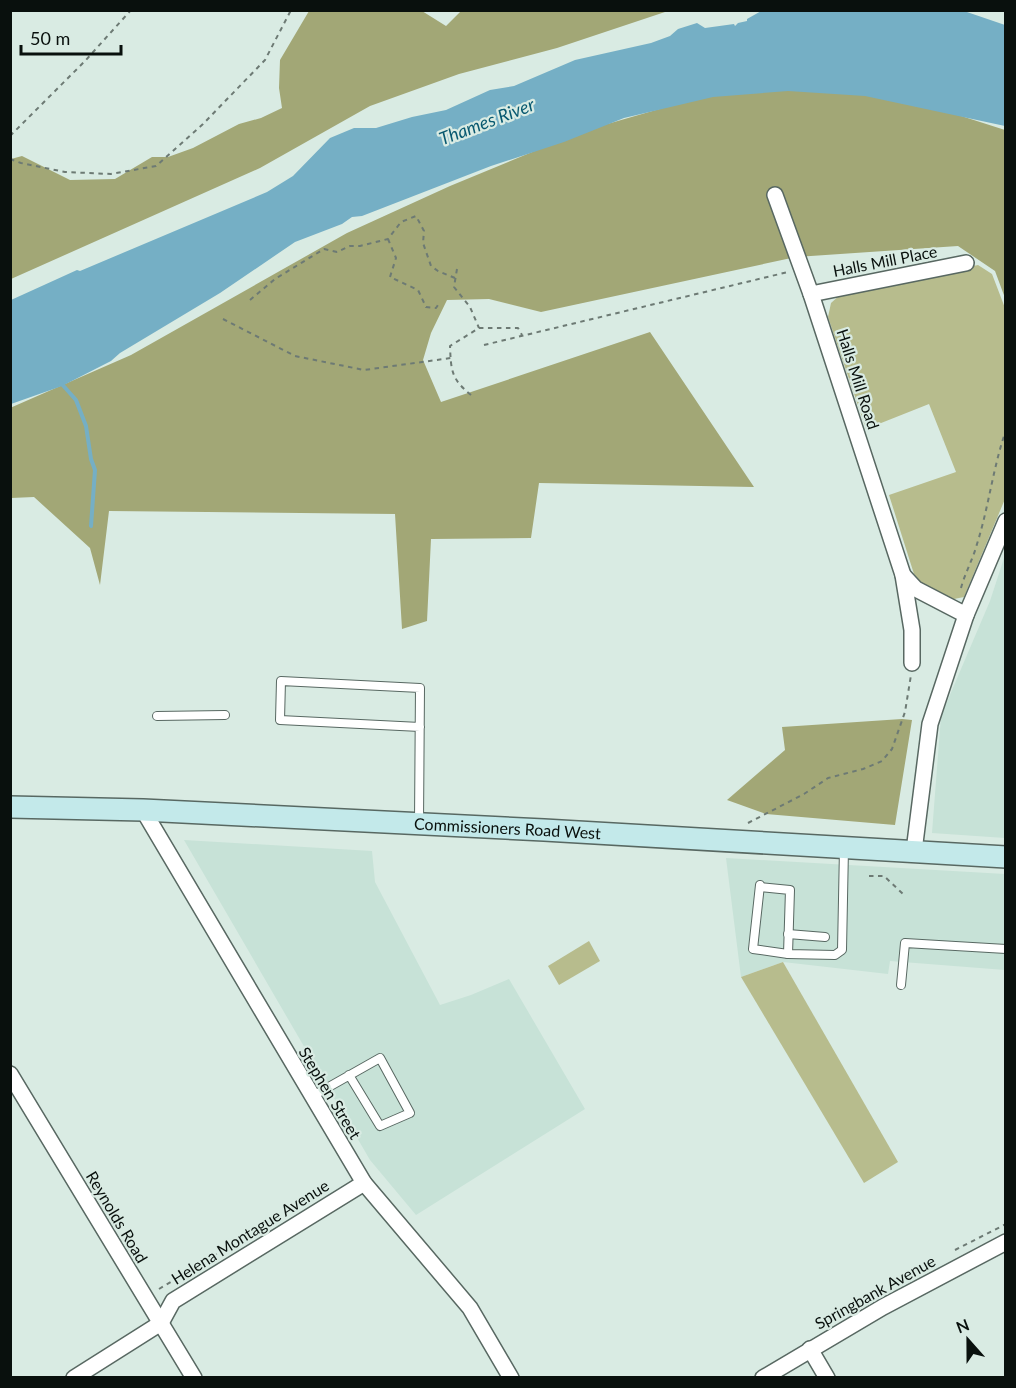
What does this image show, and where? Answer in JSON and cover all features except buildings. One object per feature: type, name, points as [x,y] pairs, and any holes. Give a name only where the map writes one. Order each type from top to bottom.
[{"type":"main road","name":"Commissioners Road West","points":[[10,807],[143,810],[1005,857]]},
{"type":"street","name":"Halls Mill Road","points":[[775,195],[811,294],[903,575],[912,630],[912,663]]},
{"type":"street","name":"Halls Mill Place","points":[[811,294],[966,263]]},
{"type":"street","points":[[914,851],[930,724],[961,613],[1005,520]]},
{"type":"street","points":[[903,575],[916,589],[961,613]]},
{"type":"street","name":"Stephen Street","points":[[143,810],[364,1183],[470,1308],[511,1377]]},
{"type":"street","name":"Reynolds Road","points":[[10,1074],[194,1377]]},
{"type":"street","name":"Helena Montague Avenue","points":[[74,1377],[161,1323],[173,1300],[364,1183]]},
{"type":"street","name":"Springbank Avenue","points":[[763,1377],[883,1307],[1005,1242]]},
{"type":"street","points":[[810,1349],[827,1377]]},
{"type":"lane","points":[[419,824],[420,727],[420,688],[281,681],[280,720],[420,727]]},
{"type":"lane","points":[[156,716],[225,715]]},
{"type":"lane","points":[[788,954],[790,890],[760,886],[753,948],[755,950],[788,954],[835,956],[842,950],[844,847]]},
{"type":"lane","points":[[788,934],[825,937]]},
{"type":"lane","points":[[901,985],[905,943],[1005,949]]},
{"type":"lane","points":[[311,1097],[349,1075],[380,1058],[410,1113],[380,1126],[349,1075]]},
{"type":"path","points":[[10,136],[85,61],[131,10]]},
{"type":"path","points":[[10,159],[65,172],[111,174],[156,166],[203,124],[266,60],[291,10]]},
{"type":"path","points":[[250,300],[275,279],[324,249],[337,252],[350,246],[360,246],[388,239],[401,222],[416,216],[424,231],[423,243],[430,266],[438,272],[455,278]]},
{"type":"path","points":[[388,239],[396,258],[390,278],[418,290],[426,307],[436,308],[440,302]]},
{"type":"path","points":[[457,270],[454,287],[470,307],[479,328]]},
{"type":"path","points":[[484,345],[788,272],[804,279]]},
{"type":"path","points":[[223,320],[295,356],[364,370],[450,358]]},
{"type":"path","points":[[471,395],[458,385],[451,369],[450,346],[479,328],[518,328],[522,335]]},
{"type":"path","points":[[961,613],[966,571],[977,546],[995,461],[1005,430]]},
{"type":"path","points":[[748,823],[804,794],[828,778],[863,769],[882,760],[892,749],[905,712],[912,663]]},
{"type":"path","points":[[869,876],[884,876],[903,894]]},
{"type":"path","points":[[159,1289],[286,1213]]},
{"type":"path","points":[[955,1250],[1005,1224]]},
{"type":"shaded area","points":[[1005,555],[1005,838],[932,833],[941,716],[990,601]]},
{"type":"shaded area","points":[[184,840],[372,851],[375,882],[440,1005],[509,979],[585,1109],[416,1215],[370,1160]]},
{"type":"shaded area","points":[[726,858],[1005,874],[1005,970],[890,961],[888,974],[783,962],[741,977]]},
{"type":"green space","points":[[309,11],[422,11],[446,26],[461,11],[668,11],[557,48],[459,74],[370,106],[260,168],[11,279],[11,159],[22,156],[70,180],[115,179],[152,157],[168,157],[193,148],[239,124],[261,118],[282,108],[279,88],[280,60]]},
{"type":"green space","points":[[833,75],[1005,130],[1005,298],[995,271],[958,246],[796,257],[541,312],[489,299],[447,300],[431,333],[423,360],[441,402],[650,332],[754,487],[539,483],[531,538],[431,539],[427,621],[402,629],[395,514],[109,511],[100,585],[90,548],[34,497],[11,498],[10,408],[131,355],[347,233],[450,186],[583,131],[701,97]]},
{"type":"green space","points":[[978,265],[992,274],[1005,308],[1005,499],[964,597],[954,599],[942,597],[925,587],[914,574],[889,495],[956,472],[929,404],[866,429],[828,317],[831,303],[840,295]]},
{"type":"green space","points":[[912,720],[895,825],[766,814],[727,800],[785,750],[782,727]]},
{"type":"green space","points":[[589,941],[600,961],[559,985],[548,966]]},
{"type":"green space","points":[[783,962],[898,1162],[864,1183],[741,977]]},
{"type":"water","name":"Thames River","points":[[763,10],[964,11],[1005,25],[1005,126],[865,96],[788,91],[713,97],[624,118],[362,216],[352,217],[342,224],[295,242],[220,293],[120,353],[111,361],[62,386],[11,404],[11,300],[77,270],[80,271],[267,192],[293,176],[330,138],[354,128],[376,128],[446,110],[490,90],[514,86],[575,60],[651,43],[670,36],[678,29],[697,23],[705,28],[734,24],[735,26]]},
{"type":"waterway","points":[[60,382],[76,400],[86,426],[95,470],[91,526]]}]
